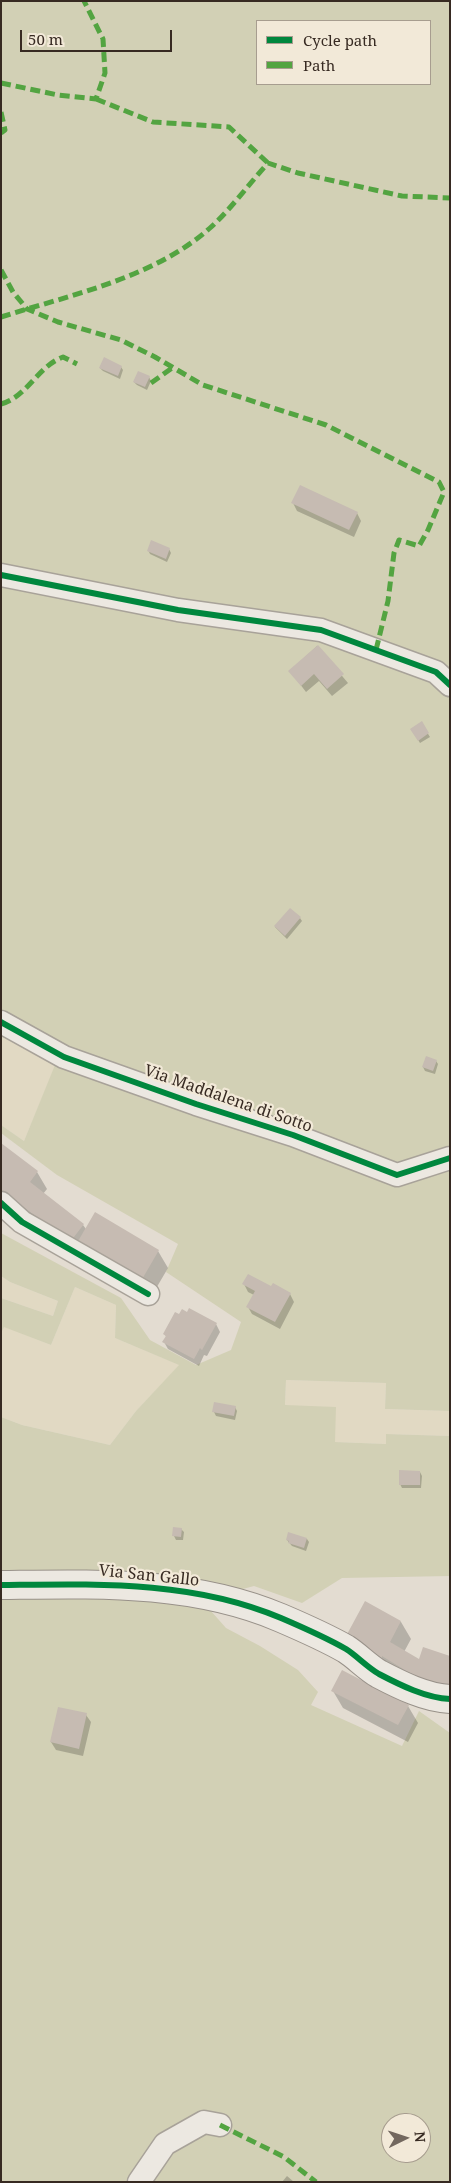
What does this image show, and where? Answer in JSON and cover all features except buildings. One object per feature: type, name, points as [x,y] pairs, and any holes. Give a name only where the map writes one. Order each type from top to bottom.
[{"type":"street","points":[[1,575],[178,610],[321,630],[436,672],[450,686]]},
{"type":"street","name":"Via Maddalena di Sotto","points":[[1,1022],[64,1056],[196,1104],[293,1135],[398,1174],[450,1158]]},
{"type":"street","points":[[1,1203],[22,1222],[148,1294]]},
{"type":"street","name":"Via San Gallo","points":[[1,1585],[99,1584],[184,1591],[226,1600],[279,1618],[346,1649],[379,1673],[418,1692],[450,1700]]},
{"type":"street","points":[[139,2182],[165,2144],[204,2122],[220,2124]]},
{"type":"shaded area","points":[[1,1],[450,1],[450,1411],[385,1409],[386,1383],[286,1380],[285,1405],[336,1407],[335,1442],[386,1444],[386,1434],[450,1436],[450,1576],[342,1578],[302,1603],[254,1586],[239,1590],[184,1576],[1,1580],[1,1417],[22,1425],[110,1445],[136,1411],[179,1365],[115,1338],[116,1305],[75,1287],[51,1345],[4,1327],[1,1333],[1,1298],[53,1316],[58,1301],[10,1282],[1,1276],[1,1233],[121,1298],[150,1340],[196,1365],[231,1350],[241,1322],[166,1272],[178,1244],[57,1175],[1,1133],[1,1125],[24,1141],[55,1065],[1,1036],[1,1031],[65,1048],[1,1015]]},
{"type":"shaded area","points":[[1,1036],[56,1065],[24,1141],[1,1125]]},
{"type":"shaded area","points":[[1,1276],[10,1282],[58,1301],[53,1316],[1,1298]]},
{"type":"shaded area","points":[[75,1287],[116,1305],[115,1338],[180,1365],[136,1411],[110,1445],[22,1425],[1,1417],[1,1333],[4,1326],[51,1345]]},
{"type":"shaded area","points":[[286,1380],[386,1383],[385,1409],[450,1411],[450,1436],[387,1434],[386,1444],[335,1442],[285,1405]]},
{"type":"shaded area","points":[[1,1588],[203,1602],[226,1628],[260,1646],[298,1670],[318,1692],[311,1705],[402,1746],[419,1711],[450,1733],[450,2182],[1,2182]]},
{"type":"marked path","points":[[1,83],[58,95],[96,99],[105,73],[103,39],[84,1]]},
{"type":"marked path","points":[[96,99],[153,122],[229,127],[268,163]]},
{"type":"marked path","points":[[1,112],[5,130],[1,133]]},
{"type":"marked path","points":[[1,317],[110,283],[163,260],[188,245],[218,221],[268,163],[298,173],[402,196],[450,198]]},
{"type":"marked path","points":[[1,270],[13,292],[27,309],[58,322],[121,340],[203,385],[326,425],[439,482],[444,492],[419,546],[399,540],[394,553],[388,601],[376,650]]},
{"type":"marked path","points":[[1,404],[18,395],[54,361],[63,357],[77,364]]},
{"type":"marked path","points":[[151,383],[172,368]]},
{"type":"marked path","points":[[220,2125],[284,2157],[316,2182]]},
{"type":"cycle path","points":[[1,575],[178,610],[321,630],[436,672],[450,685]]},
{"type":"cycle path","points":[[1,1022],[64,1057],[196,1104],[293,1135],[397,1175],[450,1158]]},
{"type":"cycle path","points":[[1,1203],[22,1222],[148,1294]]},
{"type":"cycle path","points":[[1,1585],[72,1584],[143,1587],[213,1597],[247,1606],[289,1621],[346,1649],[379,1674],[423,1694],[450,1699]]}]
